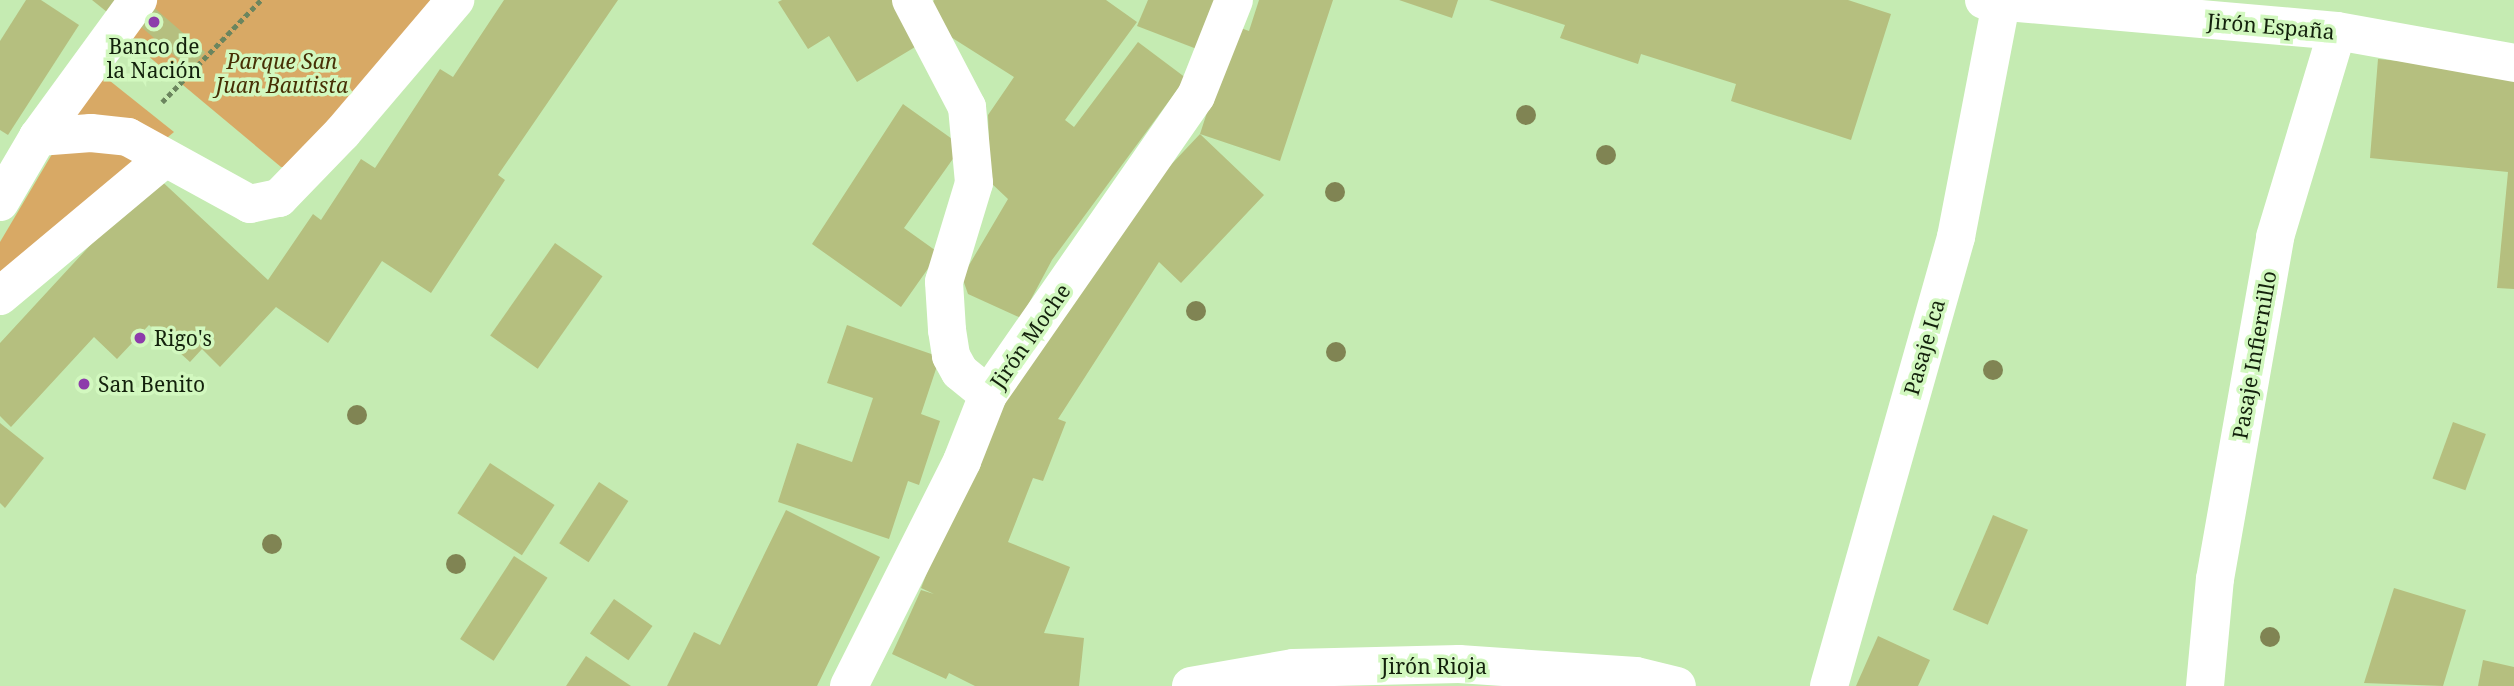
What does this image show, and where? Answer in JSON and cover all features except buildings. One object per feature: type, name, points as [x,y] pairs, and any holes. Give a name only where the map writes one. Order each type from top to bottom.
[{"type":"street","points":[[0,202],[38,137],[138,0]]},
{"type":"street","points":[[38,137],[91,133],[128,137],[250,204],[279,198],[455,0]]},
{"type":"street","points":[[912,0],[967,107],[974,183],[944,282],[947,330],[960,372],[988,395]]},
{"type":"street","name":"Jirón Moche","points":[[849,686],[962,461],[988,395],[1196,96],[1234,0]]},
{"type":"street","name":"Jirón España","points":[[1992,2],[2337,31],[2514,63]]},
{"type":"street","name":"Pasaje Ica","points":[[1829,686],[1956,237],[1992,2]]},
{"type":"street","name":"Pasaje Infiernillo","points":[[2205,686],[2215,579],[2275,237],[2337,31]]},
{"type":"street","points":[[0,296],[164,159]]},
{"type":"street","name":"Jirón Rioja","points":[[1191,686],[1293,668],[1459,664],[1636,676],[1677,686]]},
{"type":"path","points":[[128,137],[261,0]]},
{"type":"green space","name":"Parque San Juan Bautista","points":[[148,0],[444,0],[290,167],[281,167],[123,35]]},
{"type":"green space","points":[[100,73],[174,132],[0,278],[0,242]]},
{"type":"place","name":"Banco de la Nación","points":[[154,22]]},
{"type":"place","name":"Rigo's","points":[[140,338]]},
{"type":"place","name":"San Benito","points":[[84,384]]}]
